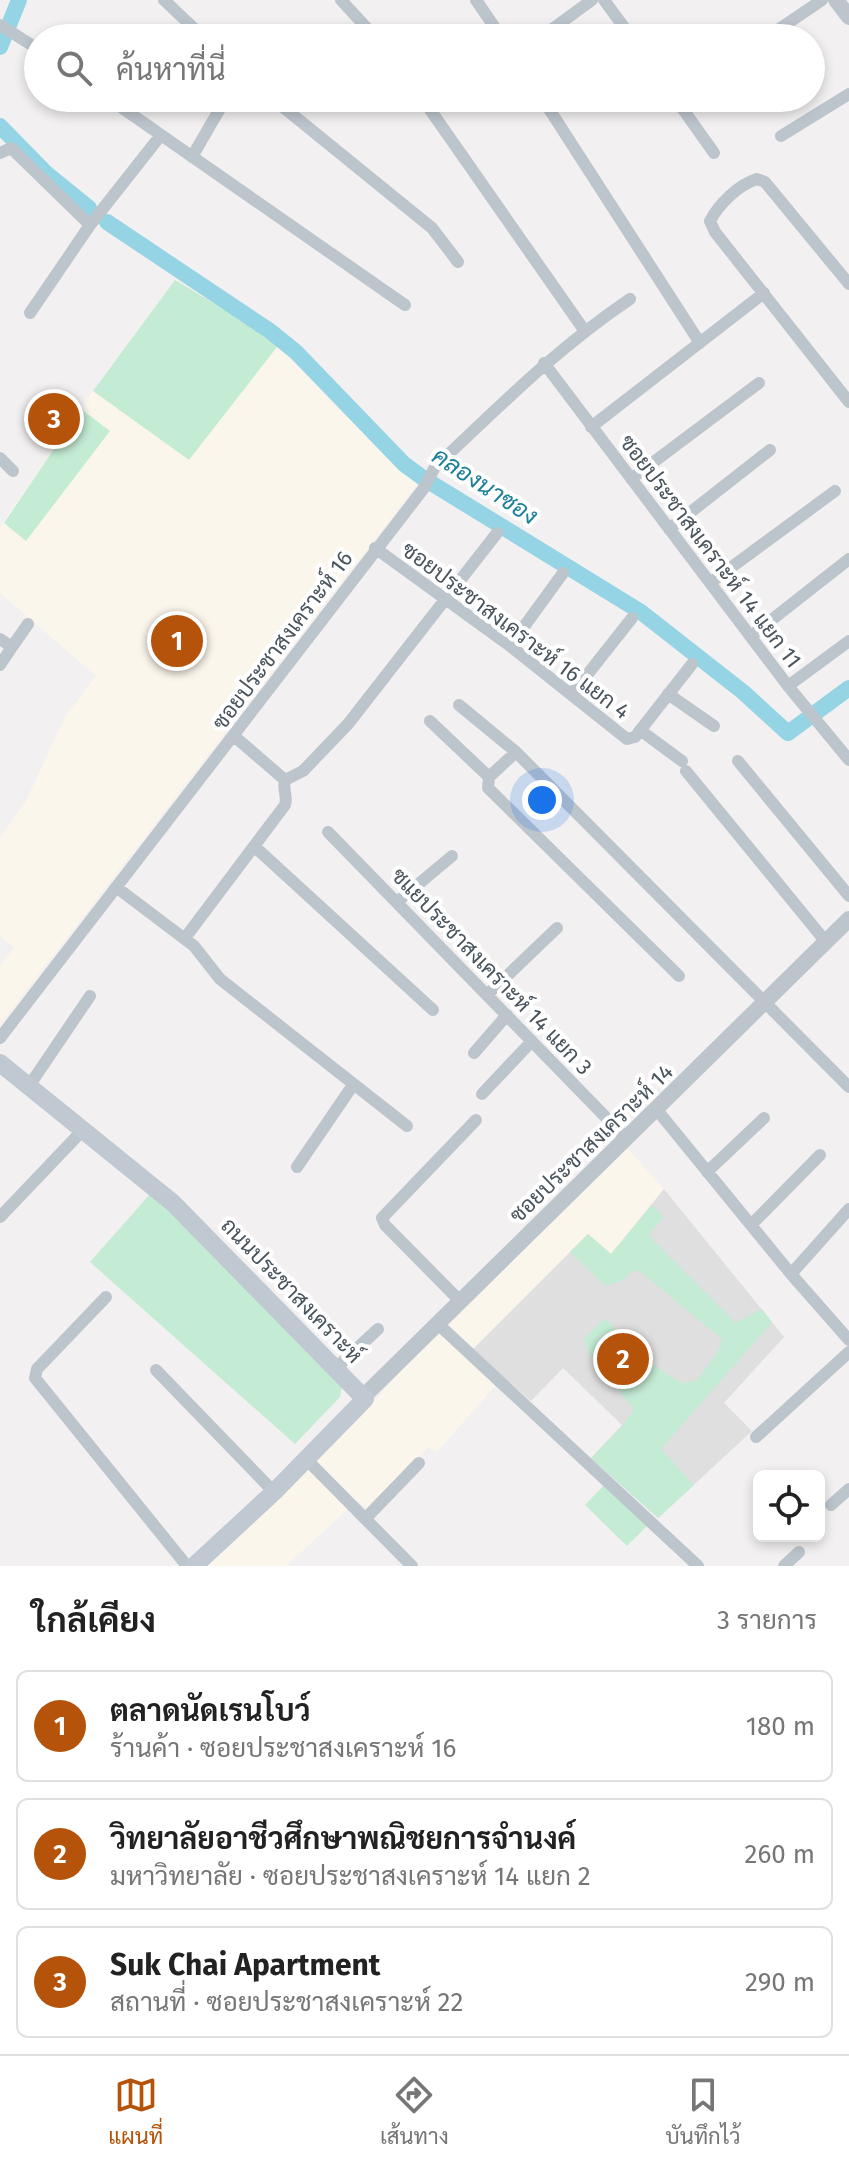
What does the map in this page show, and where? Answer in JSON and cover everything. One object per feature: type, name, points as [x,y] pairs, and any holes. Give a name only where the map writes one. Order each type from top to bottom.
[{"type":"main road","name":"ถนนประชาสงเคราะห์","points":[[0,1063],[173,1203],[363,1397],[307,1460],[194,1566]]},
{"type":"street","points":[[164,0],[189,24]]},
{"type":"street","points":[[341,0],[363,24]]},
{"type":"street","points":[[476,0],[492,24]]},
{"type":"street","points":[[559,24],[592,0]]},
{"type":"street","points":[[604,0],[622,24]]},
{"type":"street","points":[[787,24],[822,0]]},
{"type":"street","points":[[0,25],[24,40]]},
{"type":"street","points":[[825,109],[849,94]]},
{"type":"street","points":[[128,112],[405,305]]},
{"type":"street","points":[[192,157],[218,112]]},
{"type":"street","points":[[289,112],[432,228],[458,262]]},
{"type":"street","points":[[432,112],[584,330]]},
{"type":"street","points":[[551,112],[700,343]]},
{"type":"street","points":[[685,112],[714,153]]},
{"type":"street","points":[[781,136],[820,112]]},
{"type":"street","points":[[30,313],[90,225],[161,135]]},
{"type":"street","points":[[0,153],[11,148],[90,225]]},
{"type":"street","points":[[849,284],[765,182],[752,180],[731,195],[710,221],[715,232],[849,402]]},
{"type":"street","points":[[591,427],[764,293]]},
{"type":"street","name":"ซอยประชาสงเคราะห์ 16","points":[[0,1038],[424,488],[435,467],[544,363],[584,330],[630,299]]},
{"type":"street","name":"ซอยประชาสงเคราะห์ 14 แยก 11","points":[[544,363],[788,686],[847,753]]},
{"type":"street","points":[[631,479],[759,383]]},
{"type":"street","points":[[669,529],[770,450]]},
{"type":"street","points":[[0,458],[13,471]]},
{"type":"street","points":[[710,583],[835,491]]},
{"type":"street","points":[[185,938],[285,805],[282,790],[285,780],[303,771],[348,724],[497,533]]},
{"type":"street","name":"ซอยประชาสงเคราะห์ 16 แยก 4","points":[[375,548],[510,646],[627,739],[632,740],[692,664]]},
{"type":"street","points":[[751,636],[849,559]]},
{"type":"street","points":[[510,646],[563,573]]},
{"type":"street","points":[[572,694],[632,618]]},
{"type":"street","points":[[0,665],[28,624]]},
{"type":"street","points":[[0,639],[12,647]]},
{"type":"street","points":[[788,686],[849,641]]},
{"type":"street","points":[[668,694],[714,726]]},
{"type":"street","points":[[459,705],[516,752],[849,1087]]},
{"type":"street","points":[[430,721],[489,777]]},
{"type":"street","points":[[640,730],[684,766],[826,942]]},
{"type":"street","points":[[234,736],[285,780]]},
{"type":"street","points":[[516,752],[489,777],[488,788],[679,976]]},
{"type":"street","points":[[738,761],[849,896]]},
{"type":"street","name":"ซแยประชาสงเคราะห์ 14 แยก 3","points":[[328,832],[627,1139]]},
{"type":"street","points":[[254,846],[433,1010]]},
{"type":"street","points":[[397,902],[452,856]]},
{"type":"street","points":[[116,887],[185,938],[220,979],[407,1126]]},
{"type":"street","name":"ซอยประชาสงเคราะห์ 14","points":[[363,1397],[826,942],[847,926]]},
{"type":"street","points":[[487,995],[557,928]]},
{"type":"street","points":[[29,1086],[90,996]]},
{"type":"street","points":[[474,1053],[507,1015]]},
{"type":"street","points":[[482,1094],[532,1041]]},
{"type":"street","points":[[297,1167],[353,1085]]},
{"type":"street","points":[[657,1110],[849,1340]]},
{"type":"street","points":[[707,1172],[764,1118]]},
{"type":"street","points":[[460,1301],[385,1225],[382,1218],[476,1120]]},
{"type":"street","points":[[0,1217],[82,1131]]},
{"type":"street","points":[[751,1225],[820,1155]]},
{"type":"street","points":[[791,1274],[849,1209]]},
{"type":"street","points":[[106,1297],[37,1369],[35,1378],[187,1566]]},
{"type":"street","points":[[438,1324],[698,1566]]},
{"type":"street","points":[[335,1369],[378,1329]]},
{"type":"street","points":[[756,1437],[849,1352]]},
{"type":"street","points":[[156,1370],[274,1492]]},
{"type":"street","points":[[307,1460],[412,1566]]},
{"type":"street","points":[[365,1519],[419,1463]]},
{"type":"street","points":[[831,1505],[849,1489]]},
{"type":"street","points":[[784,1566],[799,1552]]},
{"type":"shaded area","points":[[175,280],[265,334],[386,456],[420,481],[0,1024],[0,966],[14,948],[0,936],[0,837],[25,803],[65,717],[96,676],[0,593],[0,527],[93,391]]},
{"type":"shaded area","points":[[622,1142],[664,1189],[611,1254],[587,1234],[503,1377],[437,1452],[428,1447],[367,1508],[357,1501],[286,1566],[208,1566],[354,1424],[445,1321]]},
{"type":"shaded area","points":[[664,1189],[784,1337],[724,1403],[752,1431],[658,1518],[591,1458],[622,1425],[563,1368],[531,1401],[472,1350],[588,1234],[611,1254]]},
{"type":"green space","points":[[175,280],[265,334],[277,347],[189,460],[93,391]]},
{"type":"green space","points":[[81,409],[110,431],[26,541],[4,523]]},
{"type":"green space","points":[[151,1193],[342,1386],[340,1397],[295,1444],[90,1262]]},
{"type":"green space","points":[[652,1205],[664,1217],[648,1235],[736,1323],[762,1309],[772,1322],[661,1449],[694,1485],[658,1518],[591,1458],[634,1409],[590,1356],[584,1339],[604,1319],[612,1324],[627,1347],[681,1383],[696,1381],[717,1353],[722,1339],[642,1273],[634,1270],[623,1280],[606,1286],[570,1252],[588,1234],[611,1254]]},
{"type":"green space","points":[[605,1484],[647,1526],[627,1546],[585,1505]]},
{"type":"waterway","name":"คลองนาซอง","points":[[0,47],[19,0]]},
{"type":"waterway","name":"คลองนาซอง","points":[[0,126],[47,174],[89,208]]},
{"type":"waterway","name":"คลองนาซอง","points":[[107,222],[270,331],[296,352],[404,464],[641,612],[743,692],[788,733],[849,688]]},
{"type":"place","name":"Suk Chai Apartment","points":[[54,419]]},
{"type":"place","name":"ตลาดนัดเรนโบว์","points":[[177,641]]},
{"type":"place","name":"วิทยาลัยอาชีวศึกษาพณิชยการจำนงค์","points":[[623,1359]]}]
